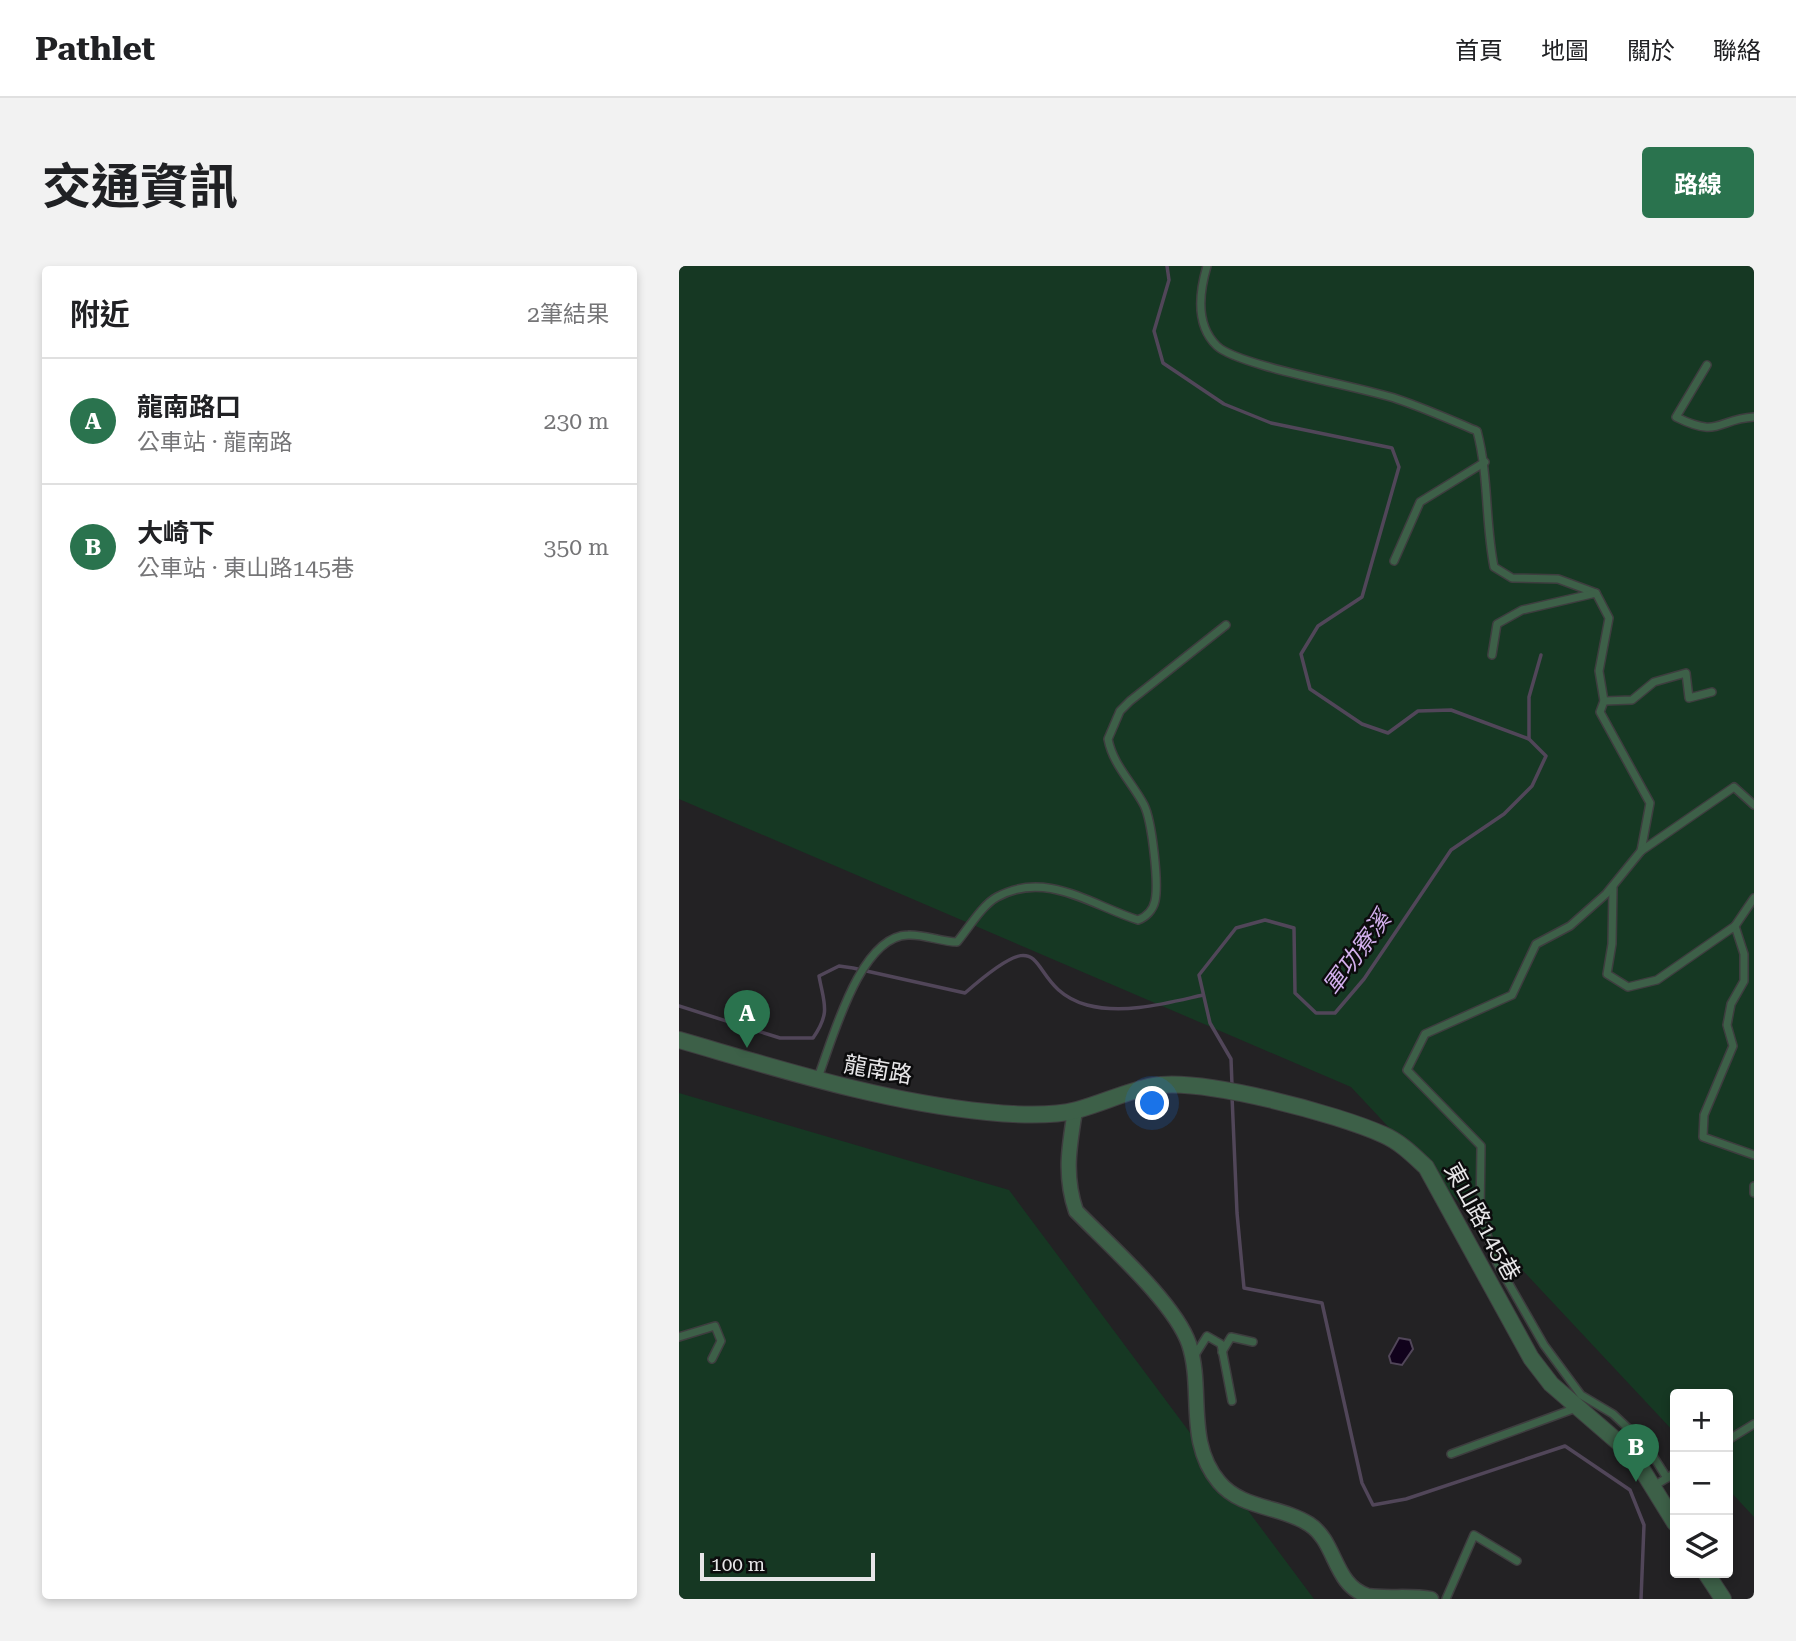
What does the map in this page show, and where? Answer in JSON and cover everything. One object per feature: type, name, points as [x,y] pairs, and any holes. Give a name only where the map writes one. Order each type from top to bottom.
[{"type":"street","name":"龍南路","points":[[679,1040],[817,1080],[986,1112],[1031,1114],[1075,1111]]},
{"type":"street","name":"東山路145巷","points":[[1075,1111],[1153,1086],[1203,1086],[1335,1117],[1385,1135],[1426,1167],[1531,1358],[1551,1384],[1633,1455],[1660,1483],[1672,1515]]},
{"type":"street","points":[[1075,1111],[1067,1166],[1069,1190],[1076,1211],[1173,1314],[1189,1343],[1193,1361],[1197,1428],[1207,1462],[1219,1482],[1235,1496],[1309,1524],[1321,1534],[1343,1579],[1367,1596],[1431,1599]]},
{"type":"street","points":[[1709,1578],[1723,1599]]},
{"type":"lane","points":[[1207,266],[1199,291],[1203,328],[1219,348],[1263,366],[1398,399],[1477,431],[1485,461],[1487,535],[1494,567],[1512,578],[1558,579],[1596,593],[1609,618],[1598,671],[1604,701],[1600,712],[1650,803],[1641,851]]},
{"type":"lane","points":[[1707,365],[1676,417],[1693,425],[1717,429],[1754,418]]},
{"type":"lane","points":[[1394,561],[1420,502],[1485,461]]},
{"type":"lane","points":[[1492,655],[1497,624],[1523,610],[1596,593]]},
{"type":"lane","points":[[817,1080],[847,998],[887,940],[908,935],[957,942],[995,897],[1042,885],[1067,891],[1138,920],[1146,916],[1155,902],[1152,853],[1145,807],[1121,771],[1108,739],[1120,711],[1130,701],[1226,625]]},
{"type":"lane","points":[[1604,701],[1632,700],[1654,682],[1686,673],[1689,698],[1712,692]]},
{"type":"lane","points":[[1670,1476],[1660,1483],[1646,1445],[1613,1414],[1581,1395],[1544,1345],[1497,1263],[1480,1215],[1481,1146],[1407,1070],[1425,1034],[1511,995],[1536,944],[1570,926],[1613,886],[1641,851],[1734,787],[1754,806]]},
{"type":"lane","points":[[1613,886],[1612,944],[1607,974],[1628,987],[1657,980],[1735,926],[1754,898]]},
{"type":"lane","points":[[1735,926],[1744,954],[1744,981],[1731,1004],[1727,1025],[1733,1046],[1704,1115],[1703,1136],[1754,1154]]},
{"type":"lane","points":[[1754,1186],[1754,1193]]},
{"type":"lane","points":[[679,1337],[715,1325],[721,1340],[712,1359]]},
{"type":"lane","points":[[1193,1361],[1199,1345],[1207,1336],[1221,1344],[1232,1401]]},
{"type":"lane","points":[[1222,1352],[1231,1337],[1253,1342]]},
{"type":"lane","points":[[1451,1454],[1580,1407]]},
{"type":"lane","points":[[1733,1437],[1754,1424]]},
{"type":"lane","points":[[1446,1599],[1474,1535],[1517,1561]]},
{"type":"green space","points":[[679,266],[1754,266],[1754,1517],[1733,1494],[1733,1389],[1670,1389],[1670,1428],[1351,1087],[679,799]]},
{"type":"green space","points":[[679,1093],[1009,1190],[1314,1599],[679,1599]]},
{"type":"shaded area","points":[[1399,1338],[1410,1340],[1413,1349],[1402,1365],[1391,1363],[1389,1356]]},
{"type":"waterway","name":"軍功寮溪","points":[[1167,266],[1169,280],[1154,331],[1163,363],[1224,404],[1271,423],[1392,448],[1399,467],[1362,597],[1318,626],[1301,654],[1310,689],[1362,724],[1388,733],[1418,711],[1451,710],[1529,739],[1546,756],[1532,786],[1504,814],[1451,850],[1364,979],[1335,1013],[1316,1013],[1295,993],[1294,928],[1265,920],[1236,928],[1199,975],[1210,1023],[1231,1059],[1232,1085]]},
{"type":"waterway","points":[[1529,739],[1529,697],[1541,655]]},
{"type":"waterway","points":[[679,1006],[780,1038],[813,1038],[819,1029],[825,1008],[819,976],[839,966],[965,993],[994,969],[1014,958],[1027,956],[1035,961],[1052,984],[1066,996],[1087,1005],[1130,1008],[1203,995]]},
{"type":"waterway","name":"軍功寮溪","points":[[1232,1096],[1237,1213],[1244,1288],[1322,1303],[1362,1483],[1373,1505],[1406,1499],[1565,1446],[1630,1490],[1644,1525],[1641,1599]]},
{"type":"place","name":"龍南路口","points":[[747,1048]]},
{"type":"place","name":"大崎下","points":[[1636,1482]]}]
